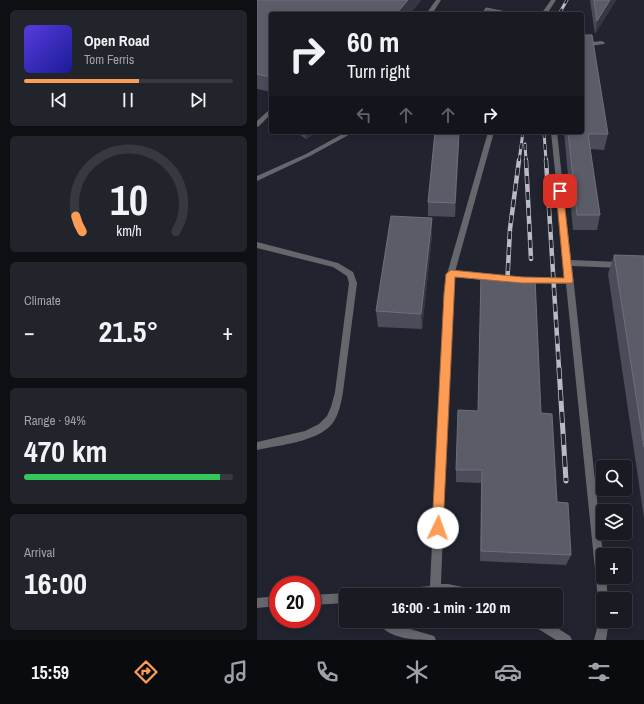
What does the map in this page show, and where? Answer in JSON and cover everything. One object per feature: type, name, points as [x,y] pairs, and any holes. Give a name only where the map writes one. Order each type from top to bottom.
[{"type":"street","points":[[430,12],[439,0]]},
{"type":"street","points":[[546,12],[555,0]]},
{"type":"street","points":[[584,45],[602,43]]},
{"type":"street","points":[[257,125],[269,113]]},
{"type":"street","points":[[257,178],[308,156],[347,134]]},
{"type":"street","points":[[435,588],[448,294],[451,274],[490,134]]},
{"type":"street","points":[[554,134],[602,592]]},
{"type":"street","points":[[257,245],[335,265],[350,274],[353,283],[353,293],[339,392],[336,408],[329,421],[317,429],[302,435],[257,446]]},
{"type":"street","points":[[567,263],[625,265]]},
{"type":"street","points":[[451,274],[500,278]]},
{"type":"street","points":[[515,279],[569,281]]},
{"type":"street","points":[[321,599],[339,598]]},
{"type":"street","points":[[257,602],[269,601]]},
{"type":"street","points":[[390,628],[430,640]]},
{"type":"street","points":[[547,628],[566,640]]},
{"type":"street","points":[[600,640],[603,628]]},
{"type":"building","points":[[257,0],[408,0],[398,12],[269,12],[269,77],[257,74]]},
{"type":"building","points":[[594,0],[610,0],[597,21]]},
{"type":"building","points":[[486,8],[506,12],[483,12]]},
{"type":"building","points":[[584,35],[592,35],[608,134],[588,134],[600,215],[577,215],[568,134],[584,134]]},
{"type":"building","points":[[435,134],[459,134],[455,203],[428,202]]},
{"type":"building","points":[[391,216],[432,218],[421,314],[376,311]]},
{"type":"building","points":[[614,255],[644,256],[644,447]]},
{"type":"building","points":[[481,275],[535,278],[541,413],[552,414],[557,502],[568,503],[571,555],[481,551],[482,470],[456,470],[458,410],[478,411]]},
{"type":"railway","points":[[560,12],[567,0]]},
{"type":"railway","points":[[519,161],[523,134]]},
{"type":"railway","points":[[544,134],[546,161]]},
{"type":"railway","points":[[525,144],[526,161]]},
{"type":"railway","points":[[507,287],[510,229],[519,160]]},
{"type":"railway","points":[[526,160],[531,259]]},
{"type":"railway","points":[[546,160],[559,369]]},
{"type":"railway","points":[[559,368],[566,481]]},
{"type":"route","points":[[438,528],[448,294],[451,274],[522,280],[569,281],[560,191]]}]
